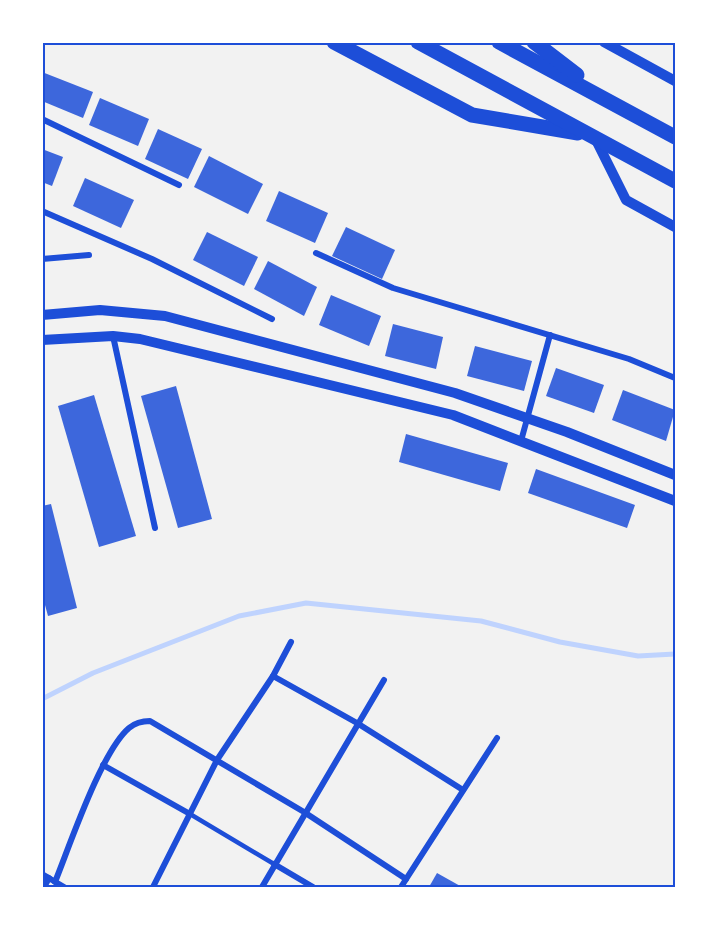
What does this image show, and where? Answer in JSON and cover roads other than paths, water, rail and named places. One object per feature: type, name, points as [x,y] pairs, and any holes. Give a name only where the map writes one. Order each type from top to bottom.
[{"type":"highway","points":[[334,42],[472,115],[593,135]]},
{"type":"highway","points":[[417,42],[675,181]]},
{"type":"highway","points":[[534,42],[612,102]]},
{"type":"highway","points":[[503,44],[675,137]]},
{"type":"street","points":[[604,42],[675,81]]},
{"type":"street","points":[[42,118],[179,185]]},
{"type":"street","points":[[593,135],[626,200],[675,227]]},
{"type":"street","points":[[42,211],[152,259],[272,319]]},
{"type":"street","points":[[316,254],[393,288],[629,359],[675,378]]},
{"type":"street","points":[[42,259],[90,255]]},
{"type":"street","points":[[42,315],[100,310],[165,316],[406,378],[528,418],[675,476]]},
{"type":"street","points":[[521,441],[550,335]]},
{"type":"street","points":[[113,336],[155,528]]},
{"type":"street","points":[[42,340],[113,336],[176,346],[368,393],[453,415],[675,501]]},
{"type":"street","points":[[153,887],[217,760],[273,676],[291,642]]},
{"type":"street","points":[[273,676],[357,723],[463,790]]},
{"type":"street","points":[[262,887],[304,812],[384,680]]},
{"type":"street","points":[[44,887],[52,880],[104,765],[128,729],[139,722],[150,721],[304,812],[406,879]]},
{"type":"street","points":[[401,887],[497,738]]},
{"type":"street","points":[[104,765],[190,814]]},
{"type":"street","points":[[274,864],[314,887]]},
{"type":"street","points":[[42,874],[64,887]]},
{"type":"lane","points":[[190,814],[274,864]]},
{"type":"waterway","points":[[42,699],[93,673],[239,616],[306,603],[481,621],[560,642],[638,656],[675,654]]}]
